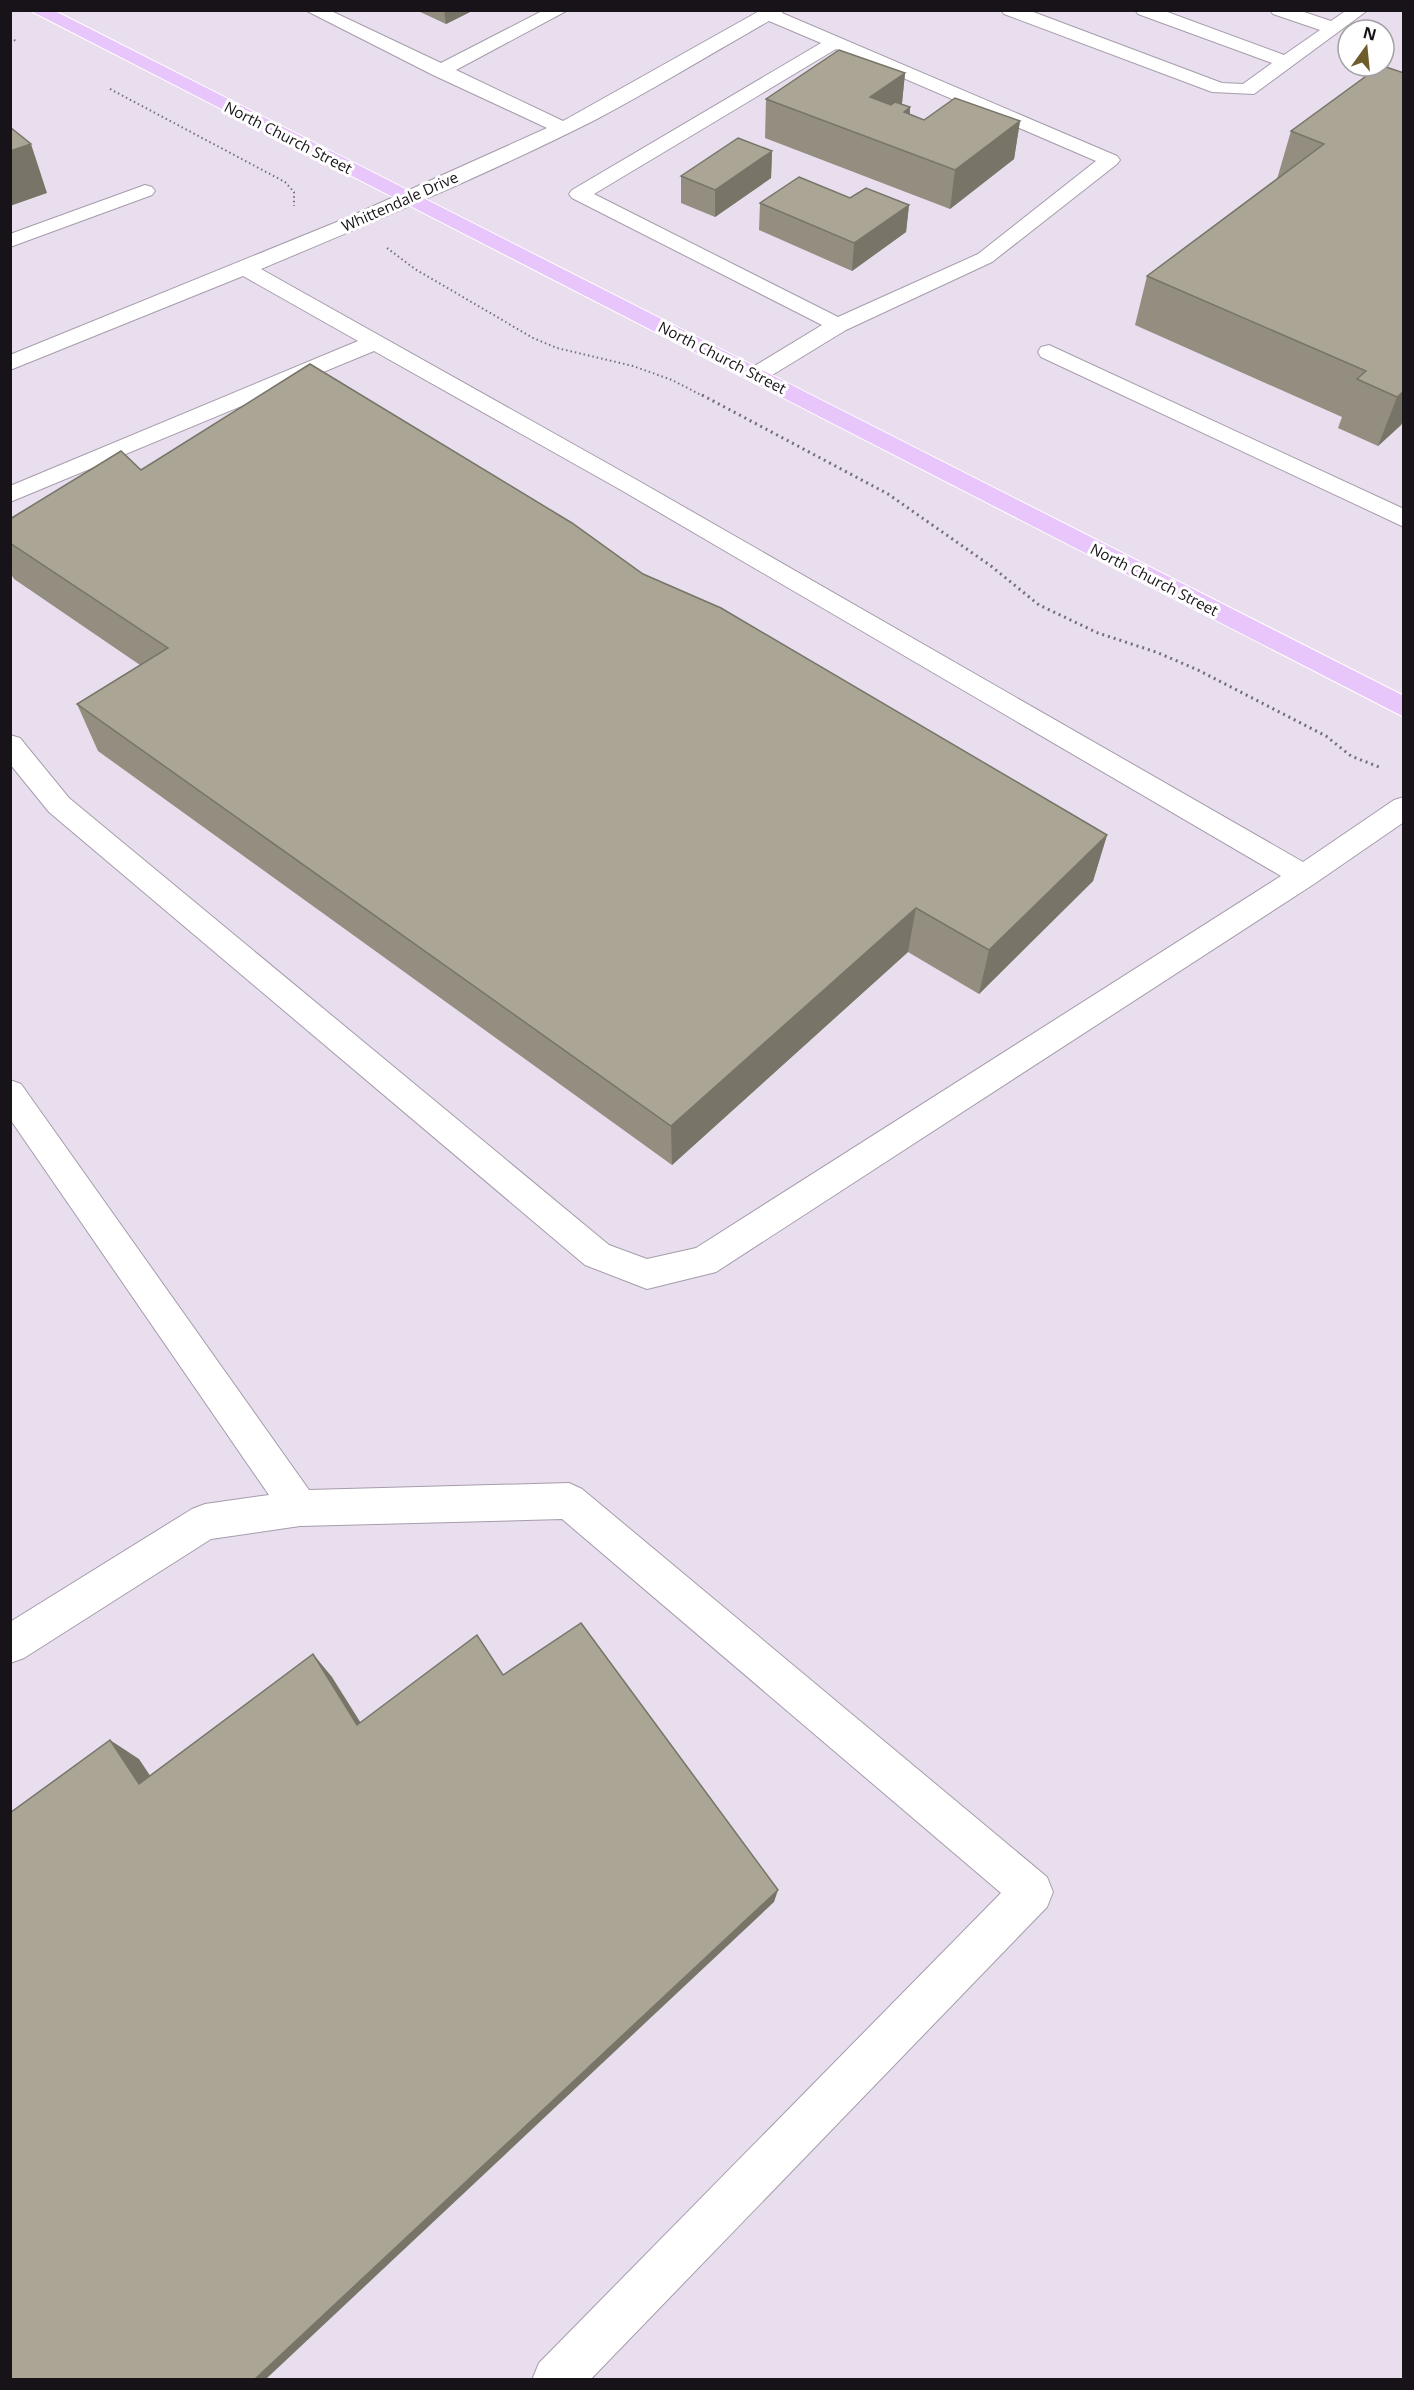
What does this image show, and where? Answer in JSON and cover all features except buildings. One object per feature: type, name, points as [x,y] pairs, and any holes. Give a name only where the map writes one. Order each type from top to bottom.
[{"type":"main road","name":"North Church Street","points":[[38,10],[1404,708]]},
{"type":"street","points":[[314,10],[563,128]]},
{"type":"street","points":[[440,71],[559,10]]},
{"type":"street","points":[[1010,10],[1219,88],[1247,90],[1359,10]]},
{"type":"street","points":[[1144,10],[1286,62]]},
{"type":"street","points":[[1279,10],[1333,28]]},
{"type":"street","name":"Whittendale Drive","points":[[11,362],[246,269],[409,199],[563,128],[772,12]]},
{"type":"street","points":[[756,375],[838,325],[985,258],[1110,160],[835,42],[772,12]]},
{"type":"street","points":[[835,42],[579,194],[838,325]]},
{"type":"street","points":[[10,241],[145,191]]},
{"type":"street","points":[[246,269],[619,479],[1304,876]]},
{"type":"street","points":[[10,495],[376,342]]},
{"type":"street","points":[[1049,352],[1402,516]]},
{"type":"street","points":[[10,744],[59,805],[578,1240],[597,1255],[647,1274],[704,1261],[1304,876],[1404,807]]},
{"type":"street","points":[[10,1093],[300,1508]]},
{"type":"street","points":[[10,1644],[205,1522],[300,1508],[569,1501],[1032,1892],[556,2379]]},
{"type":"path","points":[[10,38],[20,43]]},
{"type":"path","points":[[109,89],[285,182],[293,190],[296,199],[292,214]]},
{"type":"path","points":[[387,247],[415,269],[533,338],[557,348],[633,366],[672,380],[761,426],[888,494],[991,566],[1039,605],[1098,633],[1156,652],[1198,670],[1326,736],[1351,756],[1379,767]]}]
